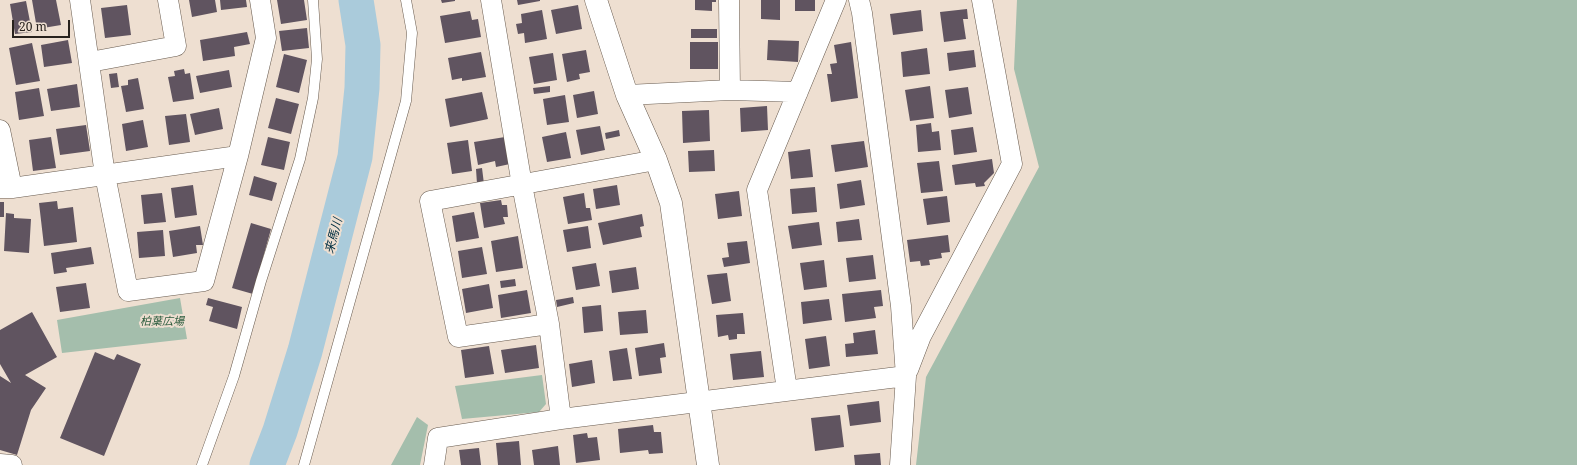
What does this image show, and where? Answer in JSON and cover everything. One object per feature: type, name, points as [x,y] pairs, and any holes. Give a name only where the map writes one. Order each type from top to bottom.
[{"type":"street","points":[[80,0],[105,175],[128,291],[204,281],[238,156],[266,38],[260,0]]},
{"type":"street","points":[[90,62],[176,46],[168,0]]},
{"type":"street","points":[[491,0],[522,185],[549,324],[561,419]]},
{"type":"street","points":[[596,0],[627,96],[656,160],[671,203],[708,465]]},
{"type":"street","points":[[729,0],[730,90]]},
{"type":"street","points":[[787,390],[757,190],[836,0]]},
{"type":"street","points":[[858,0],[862,14],[901,306],[906,376],[900,465]]},
{"type":"street","points":[[906,376],[921,336],[1012,164],[982,0]]},
{"type":"street","points":[[627,96],[730,90],[798,92]]},
{"type":"street","points":[[0,131],[6,188],[238,156]]},
{"type":"street","points":[[549,324],[458,337],[430,201],[656,160]]},
{"type":"street","points":[[434,465],[438,438],[561,419],[906,376]]},
{"type":"street","points":[[0,464],[12,465]]},
{"type":"lane","points":[[202,465],[234,376],[261,281],[300,158],[313,98],[317,59],[313,0]]},
{"type":"lane","points":[[304,465],[406,102],[412,33],[406,0]]},
{"type":"green space","points":[[1017,0],[1577,0],[1577,465],[916,465],[926,377],[1039,167],[1014,69]]},
{"type":"green space","name":"柏葉広場","points":[[180,298],[187,339],[62,353],[57,320]]},
{"type":"green space","points":[[542,375],[546,404],[539,412],[462,419],[455,386]]},
{"type":"green space","points":[[417,417],[428,425],[420,465],[391,465]]},
{"type":"building","points":[[32,0],[56,0],[61,25],[37,29]]},
{"type":"building","points":[[189,0],[215,0],[217,12],[192,17]]},
{"type":"building","points":[[220,0],[246,0],[247,7],[221,10]]},
{"type":"building","points":[[277,0],[304,0],[307,20],[281,24]]},
{"type":"building","points":[[441,0],[455,0],[455,1],[442,3]]},
{"type":"building","points":[[517,0],[540,0],[540,1],[518,5]]},
{"type":"building","points":[[695,0],[716,0],[716,2],[712,2],[712,11],[695,10]]},
{"type":"building","points":[[761,0],[780,0],[780,20],[761,19]]},
{"type":"building","points":[[795,0],[815,0],[815,11],[795,11]]},
{"type":"building","points":[[26,1],[32,32],[15,34],[10,4]]},
{"type":"building","points":[[127,5],[131,35],[105,38],[101,8]]},
{"type":"building","points":[[578,5],[582,29],[556,34],[551,10]]},
{"type":"building","points":[[967,9],[968,19],[963,19],[966,39],[944,42],[940,12]]},
{"type":"building","points":[[542,10],[547,39],[525,43],[524,33],[518,34],[516,24],[522,23],[521,14]]},
{"type":"building","points":[[921,10],[923,31],[893,35],[890,14]]},
{"type":"building","points":[[470,11],[472,20],[478,19],[481,37],[445,43],[440,16]]},
{"type":"building","points":[[307,28],[309,48],[282,51],[279,31]]},
{"type":"building","points":[[691,29],[717,29],[717,38],[691,38]]},
{"type":"building","points":[[247,32],[250,44],[234,47],[235,56],[203,61],[200,40]]},
{"type":"building","points":[[68,40],[72,63],[44,67],[41,45]]},
{"type":"building","points":[[768,40],[799,41],[798,62],[767,60]]},
{"type":"building","points":[[690,42],[718,42],[718,69],[690,69]]},
{"type":"building","points":[[851,42],[858,98],[831,102],[827,74],[832,74],[830,64],[837,63],[834,45]]},
{"type":"building","points":[[32,43],[40,81],[16,85],[9,48]]},
{"type":"building","points":[[927,48],[930,74],[903,77],[901,52]]},
{"type":"building","points":[[586,50],[590,72],[579,74],[580,79],[567,82],[562,54]]},
{"type":"building","points":[[974,50],[976,67],[949,71],[947,53]]},
{"type":"building","points":[[481,52],[486,77],[462,81],[462,78],[452,80],[448,58]]},
{"type":"building","points":[[553,53],[557,80],[534,84],[529,57]]},
{"type":"building","points":[[284,54],[307,60],[299,93],[276,87]]},
{"type":"building","points":[[184,69],[185,74],[190,73],[194,99],[173,102],[168,77],[175,76],[174,71]]},
{"type":"building","points":[[229,70],[232,87],[200,93],[196,76]]},
{"type":"building","points":[[117,73],[119,87],[111,88],[109,74]]},
{"type":"building","points":[[138,78],[144,109],[126,112],[121,86],[128,85],[128,80]]},
{"type":"building","points":[[77,84],[80,107],[51,111],[47,89]]},
{"type":"building","points":[[550,86],[550,92],[534,94],[533,88]]},
{"type":"building","points":[[930,86],[934,118],[910,121],[905,90]]},
{"type":"building","points":[[968,87],[972,114],[949,118],[945,90]]},
{"type":"building","points":[[39,88],[44,116],[19,120],[15,92]]},
{"type":"building","points":[[594,91],[598,114],[577,118],[573,95]]},
{"type":"building","points":[[482,92],[488,119],[450,127],[445,99]]},
{"type":"building","points":[[565,95],[569,122],[547,125],[543,99]]},
{"type":"building","points":[[276,98],[299,104],[291,134],[268,128]]},
{"type":"building","points":[[767,106],[768,130],[741,132],[740,108]]},
{"type":"building","points":[[219,108],[223,129],[195,135],[190,114]]},
{"type":"building","points":[[709,110],[710,141],[683,143],[682,111]]},
{"type":"building","points":[[186,114],[190,142],[169,145],[165,116]]},
{"type":"building","points":[[143,120],[148,147],[126,151],[122,124]]},
{"type":"building","points":[[931,123],[932,132],[939,131],[941,150],[918,152],[916,125]]},
{"type":"building","points":[[86,125],[90,151],[60,155],[56,129]]},
{"type":"building","points":[[600,126],[605,150],[581,155],[576,130]]},
{"type":"building","points":[[973,127],[977,152],[954,155],[951,130]]},
{"type":"building","points":[[619,130],[620,136],[606,139],[605,133]]},
{"type":"building","points":[[566,132],[571,158],[547,162],[542,137]]},
{"type":"building","points":[[51,137],[56,168],[33,171],[29,140]]},
{"type":"building","points":[[268,137],[290,142],[284,170],[261,165]]},
{"type":"building","points":[[505,137],[510,164],[496,167],[495,161],[478,165],[474,142]]},
{"type":"building","points":[[468,140],[472,171],[452,174],[447,143]]},
{"type":"building","points":[[864,141],[868,167],[835,172],[831,145]]},
{"type":"building","points":[[810,149],[813,177],[791,179],[788,152]]},
{"type":"building","points":[[714,150],[715,171],[689,172],[688,151]]},
{"type":"building","points":[[992,159],[994,173],[984,183],[985,186],[976,187],[975,183],[955,185],[952,165]]},
{"type":"building","points":[[939,161],[943,191],[921,193],[917,163]]},
{"type":"building","points":[[482,168],[484,184],[477,184],[476,169]]},
{"type":"building","points":[[254,176],[277,183],[272,201],[249,195]]},
{"type":"building","points":[[861,180],[865,205],[840,209],[837,184]]},
{"type":"building","points":[[193,185],[197,215],[175,218],[171,188]]},
{"type":"building","points":[[617,185],[620,205],[596,209],[593,189]]},
{"type":"building","points":[[815,187],[817,212],[792,214],[790,189]]},
{"type":"building","points":[[739,191],[742,216],[718,219],[715,194]]},
{"type":"building","points":[[162,193],[166,222],[144,224],[141,195]]},
{"type":"building","points":[[584,193],[586,208],[590,208],[592,220],[568,224],[563,197]]},
{"type":"building","points":[[947,196],[950,222],[927,225],[923,199]]},
{"type":"building","points":[[501,200],[502,205],[507,205],[508,217],[503,217],[505,224],[484,228],[480,203]]},
{"type":"building","points":[[57,201],[58,209],[73,207],[77,242],[44,246],[39,203]]},
{"type":"building","points":[[0,202],[4,202],[4,217],[0,217]]},
{"type":"building","points":[[474,212],[479,238],[456,242],[452,216]]},
{"type":"building","points":[[6,213],[14,214],[14,218],[31,219],[29,253],[4,251]]},
{"type":"building","points":[[642,214],[644,226],[640,227],[642,237],[603,245],[598,223]]},
{"type":"building","points":[[859,219],[862,240],[838,242],[836,222]]},
{"type":"building","points":[[819,222],[822,245],[792,249],[788,226]]},
{"type":"building","points":[[251,223],[271,229],[253,294],[232,288]]},
{"type":"building","points":[[200,226],[203,245],[196,245],[197,253],[173,257],[169,231]]},
{"type":"building","points":[[588,226],[591,248],[567,252],[563,230]]},
{"type":"building","points":[[163,230],[165,256],[139,258],[137,232]]},
{"type":"building","points":[[948,235],[950,252],[941,253],[942,258],[929,260],[930,265],[921,266],[920,261],[910,262],[907,240]]},
{"type":"building","points":[[518,236],[523,268],[496,272],[491,241]]},
{"type":"building","points":[[747,241],[750,263],[724,267],[722,258],[729,257],[727,243]]},
{"type":"building","points":[[91,247],[94,264],[66,268],[67,272],[54,274],[51,253]]},
{"type":"building","points":[[482,247],[487,274],[462,278],[458,251]]},
{"type":"building","points":[[873,255],[876,279],[849,282],[846,258]]},
{"type":"building","points":[[824,260],[827,287],[804,290],[800,263]]},
{"type":"building","points":[[596,263],[600,286],[576,290],[572,267]]},
{"type":"building","points":[[636,267],[639,289],[612,293],[609,271]]},
{"type":"building","points":[[727,273],[731,301],[712,304],[707,275]]},
{"type":"building","points":[[515,279],[516,286],[501,288],[500,281]]},
{"type":"building","points":[[86,283],[90,308],[60,312],[56,287]]},
{"type":"building","points":[[489,284],[493,308],[466,313],[462,289]]},
{"type":"building","points":[[527,290],[531,313],[501,318],[498,295]]},
{"type":"building","points":[[881,290],[883,306],[874,307],[876,318],[845,322],[842,294]]},
{"type":"building","points":[[573,297],[574,303],[557,307],[556,300]]},
{"type":"building","points":[[208,298],[242,307],[237,329],[209,321],[213,307],[206,305]]},
{"type":"building","points":[[829,299],[832,320],[803,324],[801,302]]},
{"type":"building","points":[[601,305],[603,331],[584,333],[582,307]]},
{"type":"building","points":[[646,310],[648,333],[620,335],[618,312]]},
{"type":"building","points":[[32,312],[57,357],[25,375],[46,388],[31,410],[17,455],[0,450],[0,376],[11,383],[0,364],[0,330]]},
{"type":"building","points":[[743,313],[745,334],[737,334],[737,339],[729,340],[728,335],[718,337],[716,315]]},
{"type":"building","points":[[875,330],[878,354],[846,357],[845,344],[854,343],[853,333]]},
{"type":"building","points":[[826,336],[830,366],[809,369],[805,339]]},
{"type":"building","points":[[664,343],[666,357],[660,358],[662,373],[639,376],[635,348]]},
{"type":"building","points":[[536,345],[539,368],[505,373],[501,350]]},
{"type":"building","points":[[489,346],[494,374],[465,378],[461,350]]},
{"type":"building","points":[[627,348],[632,379],[613,381],[609,351]]},
{"type":"building","points":[[761,351],[764,377],[733,380],[730,354]]},
{"type":"building","points":[[95,352],[114,360],[117,354],[141,364],[104,456],[60,438]]},
{"type":"building","points":[[592,360],[595,383],[572,387],[569,364]]},
{"type":"building","points":[[879,401],[881,422],[850,426],[847,405]]},
{"type":"building","points":[[840,415],[844,447],[815,451],[811,418]]},
{"type":"building","points":[[653,425],[654,432],[661,432],[663,453],[649,454],[648,450],[620,453],[618,429]]},
{"type":"building","points":[[587,433],[588,438],[597,437],[600,460],[576,463],[573,435]]},
{"type":"building","points":[[519,441],[521,465],[498,465],[496,443]]},
{"type":"building","points":[[558,446],[560,465],[534,465],[532,450]]},
{"type":"building","points":[[479,448],[481,465],[461,465],[459,450]]},
{"type":"building","points":[[880,453],[881,465],[855,465],[854,455]]},
{"type":"waterway","name":"来馬川","points":[[267,465],[280,431],[305,351],[355,157],[362,88],[363,45],[356,0]]}]
